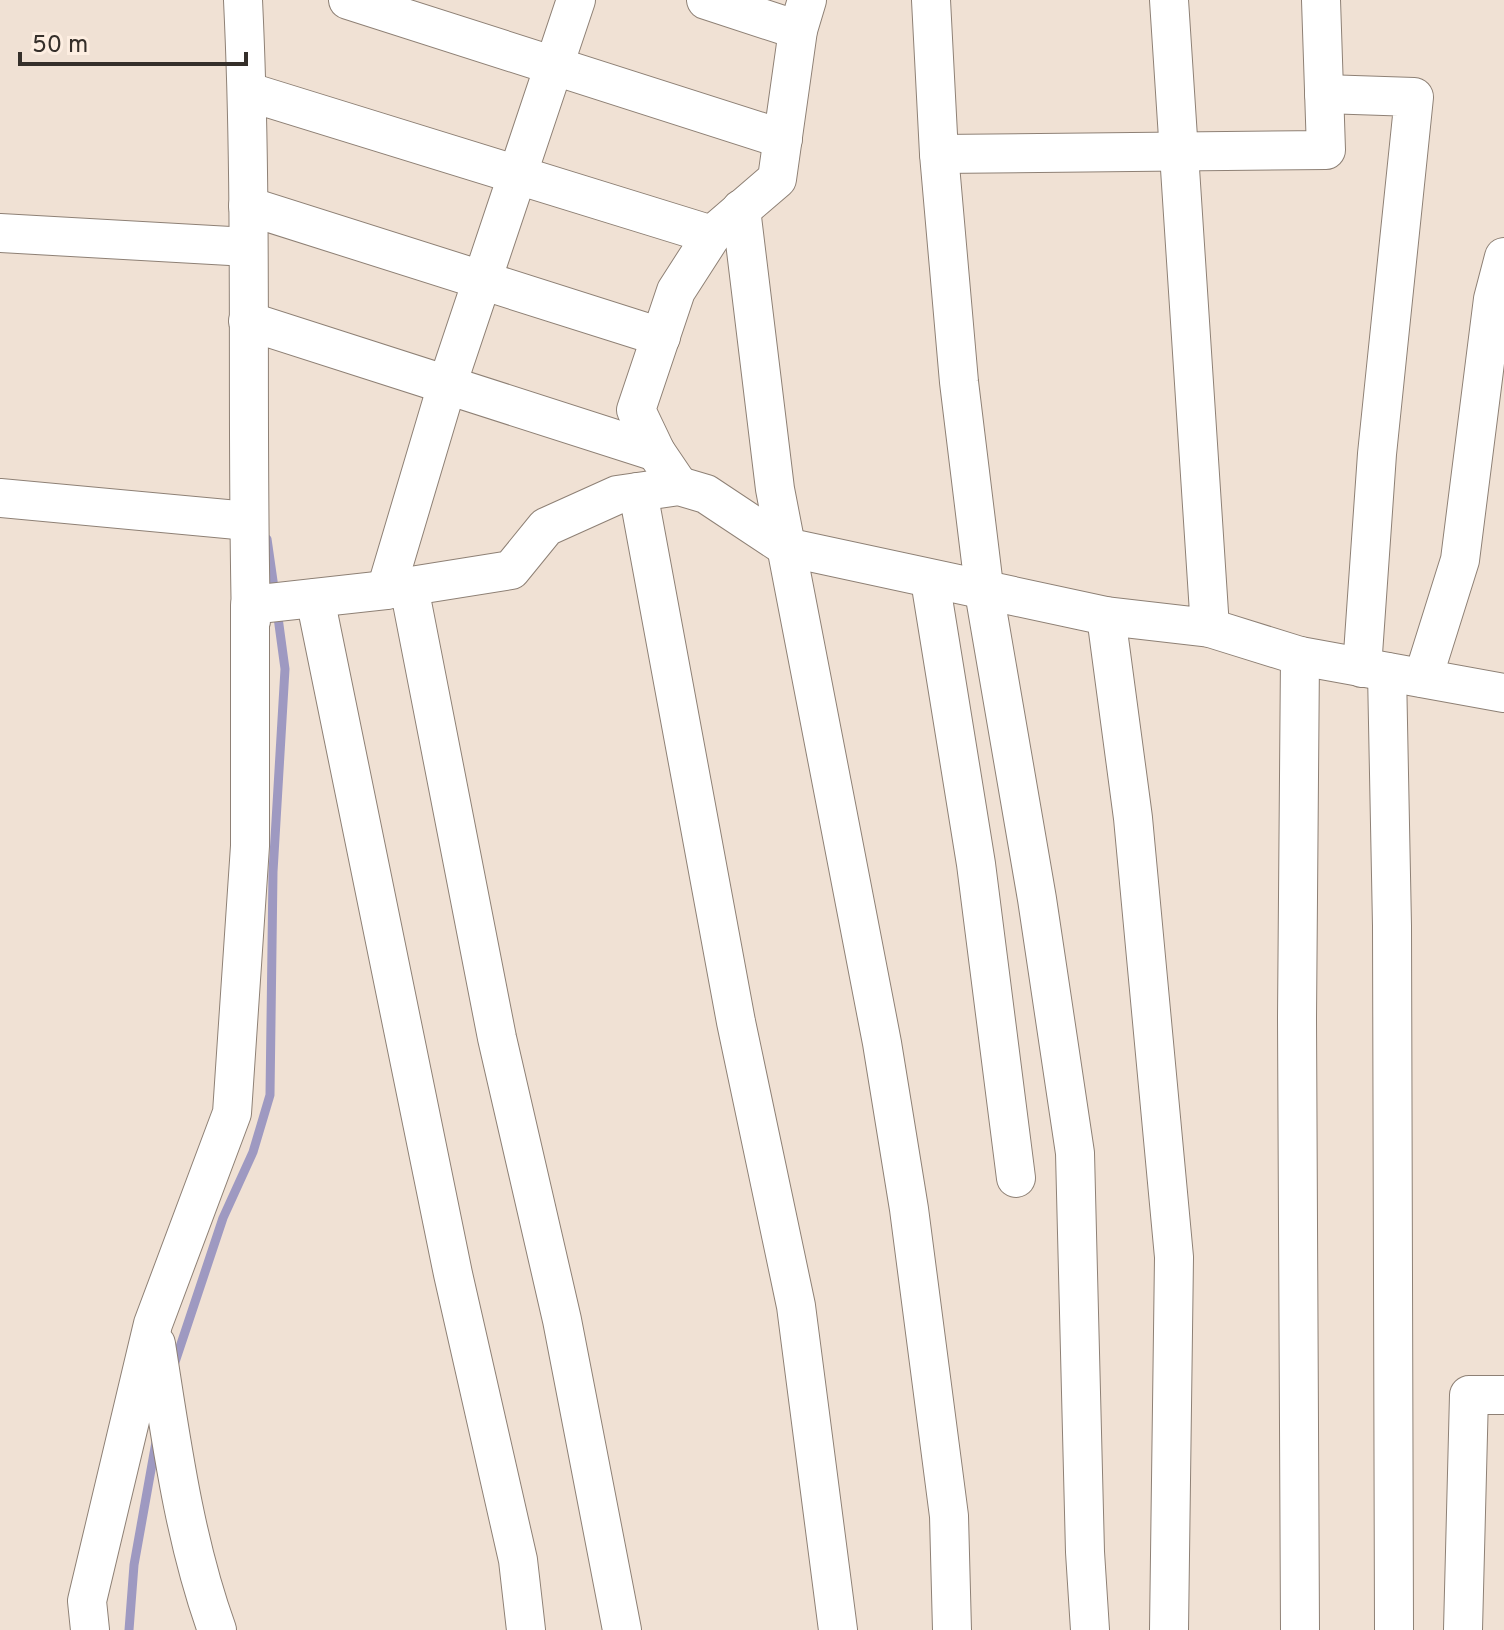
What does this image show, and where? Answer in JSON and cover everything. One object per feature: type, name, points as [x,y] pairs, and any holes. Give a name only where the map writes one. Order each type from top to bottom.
[{"type":"street","points":[[90,1630],[87,1601],[153,1324],[232,1113],[250,846],[249,92],[243,0]]},
{"type":"street","points":[[348,0],[783,139]]},
{"type":"street","points":[[576,0],[447,385],[397,589],[562,1320],[622,1630]]},
{"type":"street","points":[[679,486],[656,452],[636,410],[676,291],[712,235],[777,179],[803,15],[706,0]]},
{"type":"street","points":[[931,0],[939,154],[959,382],[985,591],[1037,899],[1075,1153],[1090,1630]]},
{"type":"street","points":[[1169,0],[1210,628]]},
{"type":"street","points":[[939,154],[1326,150],[1321,0]]},
{"type":"street","points":[[249,92],[712,235]]},
{"type":"street","points":[[1324,94],[1414,97],[1377,454],[1391,672],[1394,1630]]},
{"type":"street","points":[[248,206],[661,337]]},
{"type":"street","points":[[741,209],[775,489],[882,1043],[909,1209],[949,1516],[952,1630]]},
{"type":"street","points":[[0,233],[248,247]]},
{"type":"street","points":[[1391,672],[1460,560],[1493,299],[1504,257]]},
{"type":"street","points":[[248,321],[656,452]]},
{"type":"street","points":[[251,621],[250,605],[397,589],[511,570],[546,527],[617,495],[679,486],[706,494],[786,547],[1106,616],[1210,628],[1300,656],[1504,693]]},
{"type":"street","points":[[638,492],[736,1022],[796,1306],[838,1630]]},
{"type":"street","points":[[0,498],[248,521]]},
{"type":"street","points":[[930,580],[976,864],[1016,1178]]},
{"type":"street","points":[[315,598],[382,911],[453,1274],[518,1560],[526,1630]]},
{"type":"street","points":[[1106,616],[1133,818],[1174,1257],[1169,1630]]},
{"type":"street","points":[[1300,656],[1297,1018],[1300,1630]]},
{"type":"street","points":[[153,1324],[177,1471],[206,1601],[217,1630]]},
{"type":"street","points":[[1463,1630],[1469,1395],[1504,1395]]},
{"type":"waterway","points":[[267,539],[275,595]]},
{"type":"waterway","points":[[174,1365],[223,1218],[253,1152],[270,1095],[273,872],[285,669],[277,610]]},
{"type":"waterway","points":[[129,1630],[134,1565],[156,1442]]}]
